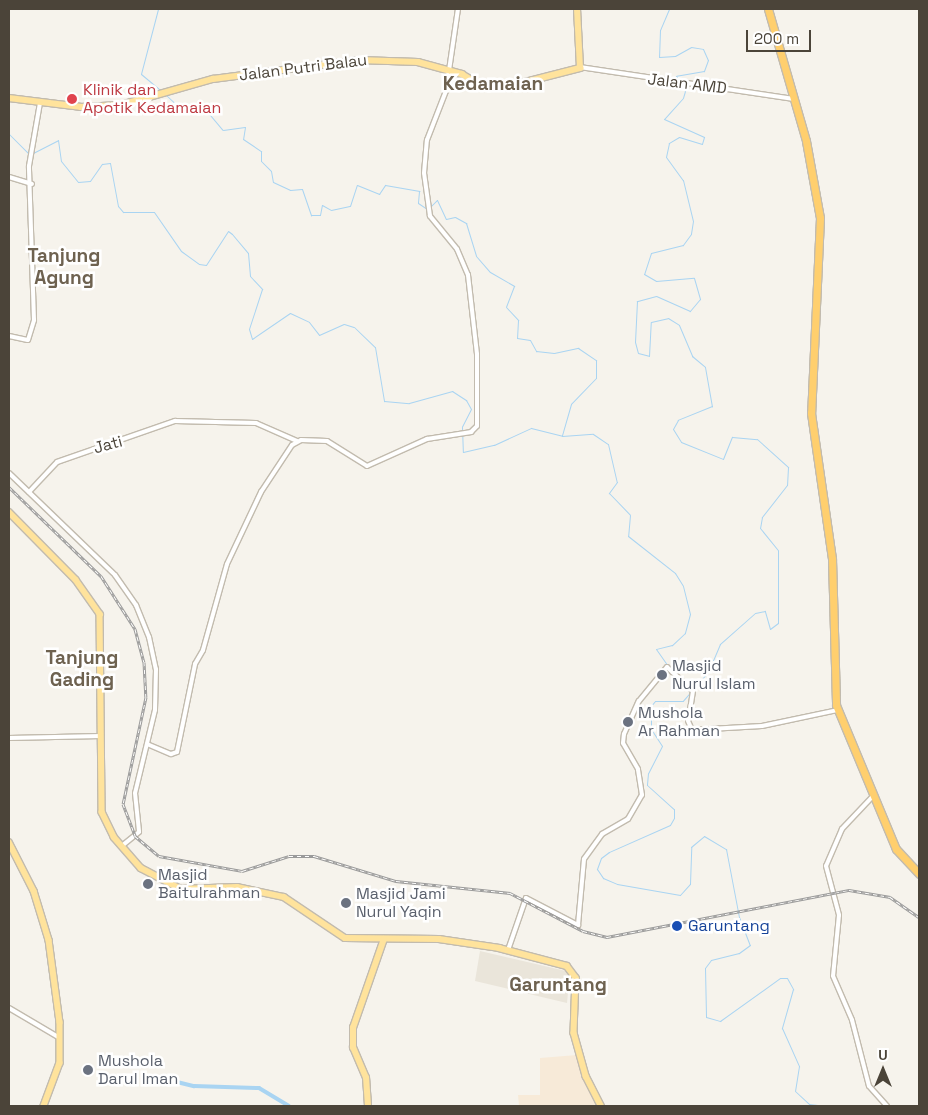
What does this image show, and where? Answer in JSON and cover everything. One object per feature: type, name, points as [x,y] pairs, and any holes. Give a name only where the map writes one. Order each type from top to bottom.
[{"type":"highway","points":[[769,9],[816,170],[823,214],[814,400],[836,550],[838,710],[896,849],[919,872]]},
{"type":"highway","points":[[789,75],[820,218],[811,413],[831,552],[840,706],[874,795]]},
{"type":"main road","points":[[577,9],[580,67]]},
{"type":"main road","name":"Jalan Putri Balau","points":[[9,98],[40,103],[104,107],[166,94],[220,78],[308,70],[359,60],[418,62],[450,70],[484,87],[502,88],[580,67]]},
{"type":"main road","points":[[9,512],[76,580],[100,614],[102,812],[122,846],[146,872],[172,886],[194,890],[243,888],[278,895],[339,936],[425,937],[508,950],[564,964],[573,972],[574,1033],[586,1076],[601,1106]]},
{"type":"main road","points":[[9,842],[32,884],[47,929],[60,1038],[58,1075],[44,1106]]},
{"type":"main road","points":[[368,1106],[366,1078],[353,1048],[353,1028],[384,938]]},
{"type":"street","points":[[147,744],[171,754],[177,752],[196,664],[204,650],[227,564],[266,483],[298,441],[332,442],[360,466],[367,466],[427,439],[464,433],[477,426],[479,409],[470,282],[457,249],[428,211],[427,204],[425,150],[450,70],[458,9]]},
{"type":"street","name":"Jalan AMD","points":[[580,67],[794,99]]},
{"type":"street","points":[[9,336],[28,340],[34,316],[28,224],[32,184],[29,166],[34,157],[40,103]]},
{"type":"street","points":[[9,177],[32,184]]},
{"type":"street","name":"Jati","points":[[29,492],[57,462],[172,422],[258,424],[298,441]]},
{"type":"street","points":[[9,473],[115,575],[139,611],[156,677],[147,744],[135,793],[139,832],[122,846]]},
{"type":"street","points":[[508,950],[526,898],[578,925],[584,859],[602,834],[628,819],[642,795],[638,769],[624,736],[640,701],[668,666],[693,691],[689,729],[762,726],[838,710]]},
{"type":"street","points":[[9,738],[101,736]]},
{"type":"street","points":[[874,795],[842,829],[826,866],[839,915],[832,976],[852,1020],[869,1086],[887,1106]]},
{"type":"street","points":[[9,1008],[60,1038]]},
{"type":"shaded area","points":[[480,951],[570,972],[567,1003],[475,981]]},
{"type":"shaded area","points":[[577,1055],[601,1106],[519,1106],[518,1095],[540,1095],[540,1058]]},
{"type":"waterway","points":[[158,9],[141,74],[161,91]]},
{"type":"waterway","points":[[669,9],[660,30],[659,57],[675,56],[691,47],[703,49],[708,60],[704,71],[676,76],[685,91],[683,98],[664,119],[704,137],[702,144],[679,137],[669,143],[666,157],[683,180],[693,221],[691,234],[683,245],[651,253],[644,274],[656,281],[694,278],[700,299],[690,311],[656,296],[637,301],[635,342],[638,353],[649,356],[651,322],[668,318],[679,325],[692,356],[705,367],[712,406],[678,420],[673,429],[681,442],[723,459],[732,437],[757,439],[788,467],[787,485],[762,517],[760,528],[778,550],[778,623],[770,629],[765,611],[755,613],[720,644],[708,672],[683,701],[655,701],[651,706],[651,729],[662,746],[648,773],[647,785],[674,809],[674,818],[670,825],[609,852],[601,858],[597,869],[603,878],[617,884],[680,895],[690,884],[691,847],[704,836],[726,849],[739,917],[750,945],[739,953],[711,960],[705,968],[706,1017],[720,1021],[780,978],[787,978],[793,989],[782,1028],[799,1066],[795,1091],[809,1104],[826,1106]]},
{"type":"waterway","points":[[166,95],[184,112],[200,103],[223,130],[245,127],[243,139],[261,151],[261,161],[271,171],[273,182],[290,190],[302,189],[311,215],[320,215],[322,205],[331,210],[350,206],[357,185],[379,194],[385,185],[419,191],[418,203],[427,209]]},
{"type":"waterway","points":[[9,134],[29,154]]},
{"type":"waterway","points":[[33,153],[58,140],[61,161],[78,182],[90,181],[102,164],[110,163],[118,206],[123,212],[154,212],[181,251],[199,264],[206,265],[228,231],[248,253],[250,276],[262,289],[249,329],[252,339],[290,313],[309,322],[319,335],[344,324],[354,327],[375,347],[384,401],[409,403],[452,391],[466,400],[471,409],[462,427],[463,452],[494,445],[531,428],[562,436],[593,434],[608,444],[617,482],[609,493],[630,515],[628,536],[675,573],[683,586],[690,614],[685,633],[672,645],[656,649],[667,665]]},
{"type":"waterway","points":[[430,207],[437,200],[446,219],[455,217],[466,223],[476,256],[490,272],[514,286],[506,307],[518,320],[517,338],[530,340],[536,351],[554,353],[578,348],[596,360],[596,378],[571,404],[562,436]]},
{"type":"waterway","points":[[165,1079],[194,1086],[259,1088],[289,1106]]},
{"type":"waterway","points":[[831,1106],[863,1106]]},
{"type":"railway","points":[[9,487],[101,576],[135,629],[144,662],[146,697],[123,804],[135,836],[159,856],[242,871],[289,856],[314,856],[396,881],[510,893],[583,931],[607,937],[849,890],[890,897],[919,917]]},
{"type":"place","name":"Klinik dan Apotik Kedamaian","points":[[72,99]]},
{"type":"place","name":"Masjid Nurul Islam","points":[[662,675]]},
{"type":"place","name":"Mushola Ar Rahman","points":[[628,722]]},
{"type":"place","name":"Masjid Baitulrahman","points":[[148,884]]},
{"type":"place","name":"Masjid Jami Nurul Yaqin","points":[[346,903]]},
{"type":"place","name":"Garuntang","points":[[677,926]]},
{"type":"place","name":"Mushola Darul Iman","points":[[88,1070]]},
{"type":"district","name":"Kedamaian","points":[[493,84]]},
{"type":"district","name":"Tanjung Agung","points":[[64,267]]},
{"type":"district","name":"Tanjung Gading","points":[[82,669]]},
{"type":"district","name":"Garuntang","points":[[558,985]]}]
